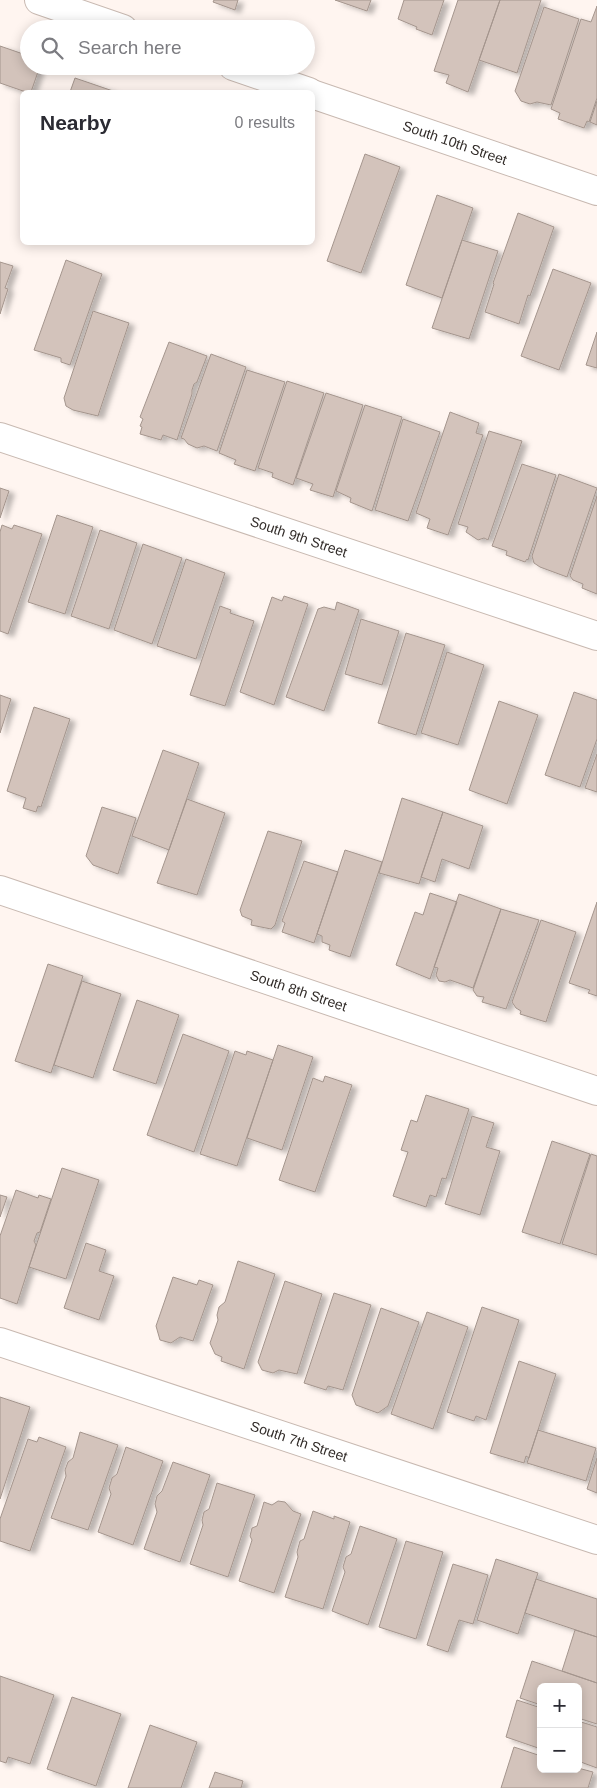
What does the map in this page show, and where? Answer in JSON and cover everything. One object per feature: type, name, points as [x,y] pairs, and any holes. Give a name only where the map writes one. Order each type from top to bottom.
[{"type":"street","points":[[39,0],[97,20]]},
{"type":"street","name":"South 10th Street","points":[[258,75],[302,90]]},
{"type":"street","name":"South 10th Street","points":[[315,94],[597,191]]},
{"type":"street","name":"South 9th Street","points":[[0,437],[597,636]]},
{"type":"street","name":"South 8th Street","points":[[0,890],[597,1091]]},
{"type":"street","name":"South 7th Street","points":[[0,1342],[597,1540]]},
{"type":"building","points":[[214,0],[238,0],[235,10],[213,2]]},
{"type":"building","points":[[335,0],[371,0],[367,11]]},
{"type":"building","points":[[404,0],[444,0],[432,35],[398,19]]},
{"type":"building","points":[[458,0],[500,0],[468,92],[446,83],[449,75],[434,71]]},
{"type":"building","points":[[500,0],[541,0],[517,73],[479,60]]},
{"type":"building","points":[[597,6],[597,98],[589,122],[587,121],[584,128],[558,119],[560,113],[551,109],[581,19],[591,22]]},
{"type":"building","points":[[544,7],[579,19],[551,105],[537,102],[530,104],[521,101],[515,91]]},
{"type":"building","points":[[0,46],[20,53],[20,75],[37,75],[32,90],[20,90],[0,83]]},
{"type":"building","points":[[75,78],[110,90],[71,90]]},
{"type":"building","points":[[597,101],[597,125],[590,122]]},
{"type":"building","points":[[365,154],[400,167],[361,273],[327,261]]},
{"type":"building","points":[[437,195],[473,208],[442,298],[406,285]]},
{"type":"building","points":[[518,213],[554,227],[519,324],[485,312],[493,283]]},
{"type":"building","points":[[462,240],[498,251],[469,339],[432,328]]},
{"type":"building","points":[[66,260],[102,274],[70,365],[61,362],[61,358],[34,350]]},
{"type":"building","points":[[0,262],[13,266],[5,288],[8,289],[0,314]]},
{"type":"building","points":[[553,269],[591,283],[559,370],[521,356]]},
{"type":"building","points":[[93,311],[129,323],[98,416],[73,410],[66,406],[64,398]]},
{"type":"building","points":[[597,332],[597,368],[586,365]]},
{"type":"building","points":[[169,342],[207,356],[197,382],[194,384],[177,440],[163,435],[161,440],[140,434],[142,427],[140,426],[143,419],[140,417]]},
{"type":"building","points":[[211,354],[246,367],[217,451],[204,446],[197,448],[181,438]]},
{"type":"building","points":[[247,370],[285,382],[255,471],[234,464],[236,460],[219,453]]},
{"type":"building","points":[[287,381],[324,393],[293,485],[272,477],[273,473],[258,468]]},
{"type":"building","points":[[326,393],[363,405],[333,497],[310,490],[313,484],[296,478]]},
{"type":"building","points":[[365,405],[402,417],[372,511],[350,502],[351,498],[336,491]]},
{"type":"building","points":[[450,412],[479,423],[476,433],[483,435],[448,535],[427,528],[430,519],[416,513]]},
{"type":"building","points":[[403,419],[440,432],[408,521],[375,510]]},
{"type":"building","points":[[489,431],[522,441],[488,540],[484,538],[478,540],[466,532],[468,527],[458,524]]},
{"type":"building","points":[[522,464],[556,475],[528,560],[525,562],[506,555],[507,551],[492,546]]},
{"type":"building","points":[[559,474],[597,488],[567,577],[540,567],[534,563],[532,556]]},
{"type":"building","points":[[0,488],[9,491],[0,518]]},
{"type":"building","points":[[597,496],[597,594],[582,588],[583,584],[573,580],[570,576]]},
{"type":"building","points":[[57,515],[93,527],[65,614],[28,602]]},
{"type":"building","points":[[2,525],[12,529],[14,525],[42,534],[8,634],[0,631],[0,532]]},
{"type":"building","points":[[100,530],[137,543],[109,629],[71,616]]},
{"type":"building","points":[[143,544],[182,558],[152,644],[114,630]]},
{"type":"building","points":[[186,559],[225,573],[196,659],[157,646]]},
{"type":"building","points":[[284,596],[308,604],[274,705],[240,692],[272,597],[282,601]]},
{"type":"building","points":[[337,602],[359,610],[324,711],[286,697],[318,609],[324,607],[335,610]]},
{"type":"building","points":[[220,606],[231,610],[230,613],[254,621],[225,706],[190,695]]},
{"type":"building","points":[[361,619],[399,631],[382,685],[345,674]]},
{"type":"building","points":[[406,633],[445,645],[416,735],[378,723]]},
{"type":"building","points":[[447,652],[484,665],[458,745],[421,733]]},
{"type":"building","points":[[574,692],[597,700],[597,739],[580,787],[545,775]]},
{"type":"building","points":[[0,695],[11,699],[0,733]]},
{"type":"building","points":[[499,701],[538,715],[507,804],[469,790]]},
{"type":"building","points":[[34,707],[70,719],[41,807],[38,806],[36,812],[23,808],[26,798],[7,791]]},
{"type":"building","points":[[163,750],[199,763],[169,850],[132,836]]},
{"type":"building","points":[[597,754],[597,792],[585,788]]},
{"type":"building","points":[[402,798],[443,812],[419,884],[379,873]]},
{"type":"building","points":[[187,799],[225,813],[197,895],[157,883]]},
{"type":"building","points":[[102,807],[136,818],[118,874],[93,865],[86,856]]},
{"type":"building","points":[[443,812],[483,826],[469,869],[442,859],[435,882],[421,877]]},
{"type":"building","points":[[268,831],[302,841],[275,925],[271,929],[251,925],[252,920],[242,916],[240,910]]},
{"type":"building","points":[[345,850],[382,862],[350,957],[329,950],[330,945],[322,942],[322,936],[317,934]]},
{"type":"building","points":[[304,861],[338,872],[314,943],[282,932],[285,923],[282,921]]},
{"type":"building","points":[[430,893],[457,902],[430,979],[396,965],[415,912],[423,915]]},
{"type":"building","points":[[459,894],[501,909],[473,988],[450,980],[445,982],[439,981],[436,975],[438,968],[434,967]]},
{"type":"building","points":[[597,902],[597,996],[588,993],[590,990],[569,983]]},
{"type":"building","points":[[501,909],[539,920],[506,1009],[482,1002],[484,997],[477,996],[473,990]]},
{"type":"building","points":[[541,920],[576,932],[546,1022],[520,1014],[521,1011],[512,1002]]},
{"type":"building","points":[[48,964],[83,976],[51,1073],[15,1061]]},
{"type":"building","points":[[82,981],[121,994],[93,1078],[54,1065]]},
{"type":"building","points":[[137,1000],[179,1015],[156,1084],[113,1070]]},
{"type":"building","points":[[183,1034],[229,1051],[194,1152],[147,1135]]},
{"type":"building","points":[[278,1045],[313,1057],[282,1150],[247,1138]]},
{"type":"building","points":[[235,1051],[246,1055],[247,1051],[273,1060],[237,1166],[200,1154]]},
{"type":"building","points":[[325,1076],[352,1085],[315,1192],[279,1180],[313,1078],[323,1082]]},
{"type":"building","points":[[426,1095],[469,1109],[446,1179],[442,1178],[436,1197],[430,1195],[426,1207],[393,1196],[408,1152],[401,1150],[411,1120],[417,1122]]},
{"type":"building","points":[[472,1116],[494,1123],[486,1147],[500,1151],[480,1215],[445,1204]]},
{"type":"building","points":[[552,1141],[590,1154],[560,1244],[522,1232]]},
{"type":"building","points":[[591,1154],[597,1156],[597,1255],[562,1244]]},
{"type":"building","points":[[62,1168],[99,1180],[66,1279],[29,1267]]},
{"type":"building","points":[[16,1190],[38,1198],[39,1195],[51,1199],[40,1232],[37,1233],[34,1241],[36,1245],[17,1304],[0,1298],[0,1236]]},
{"type":"building","points":[[0,1195],[7,1197],[0,1217]]},
{"type":"building","points":[[86,1243],[106,1250],[99,1271],[114,1276],[99,1320],[64,1308]]},
{"type":"building","points":[[238,1261],[275,1274],[244,1369],[221,1361],[222,1357],[215,1354],[210,1343],[218,1320],[219,1307],[225,1302]]},
{"type":"building","points":[[173,1277],[197,1285],[199,1280],[213,1285],[193,1341],[180,1337],[171,1343],[160,1340],[156,1326]]},
{"type":"building","points":[[285,1281],[322,1294],[297,1374],[279,1370],[273,1373],[262,1370],[258,1362]]},
{"type":"building","points":[[334,1293],[371,1305],[343,1390],[328,1386],[326,1390],[304,1383]]},
{"type":"building","points":[[482,1307],[519,1320],[486,1420],[476,1416],[474,1421],[447,1412]]},
{"type":"building","points":[[381,1308],[419,1322],[388,1406],[378,1413],[356,1405],[352,1395]]},
{"type":"building","points":[[427,1312],[468,1327],[433,1429],[391,1414]]},
{"type":"building","points":[[519,1361],[556,1374],[529,1458],[526,1456],[524,1463],[490,1453]]},
{"type":"building","points":[[0,1397],[30,1407],[0,1499]]},
{"type":"building","points":[[538,1430],[596,1448],[586,1481],[527,1463]]},
{"type":"building","points":[[80,1432],[118,1445],[88,1530],[51,1518],[66,1476],[65,1470],[68,1462],[73,1458]]},
{"type":"building","points":[[39,1437],[66,1447],[30,1551],[0,1541],[0,1519],[28,1439],[37,1442]]},
{"type":"building","points":[[126,1447],[163,1461],[133,1545],[98,1532],[111,1494],[109,1488],[112,1478],[117,1474]]},
{"type":"building","points":[[597,1458],[597,1493],[587,1489]]},
{"type":"building","points":[[173,1462],[210,1475],[180,1562],[144,1549],[157,1512],[155,1504],[157,1496],[162,1491]]},
{"type":"building","points":[[217,1483],[255,1495],[228,1577],[190,1564],[203,1525],[204,1512],[209,1509]]},
{"type":"building","points":[[278,1501],[285,1502],[293,1511],[301,1514],[274,1593],[239,1581],[252,1540],[250,1536],[252,1528],[257,1526],[264,1502],[272,1505]]},
{"type":"building","points":[[313,1511],[334,1519],[334,1516],[350,1522],[323,1609],[285,1597],[298,1557],[297,1552],[300,1541],[304,1539]]},
{"type":"building","points":[[360,1526],[397,1539],[368,1625],[332,1611],[345,1572],[343,1567],[346,1557],[351,1554]]},
{"type":"building","points":[[406,1541],[443,1552],[416,1639],[379,1627]]},
{"type":"building","points":[[496,1559],[538,1573],[518,1634],[477,1620]]},
{"type":"building","points":[[453,1564],[488,1575],[473,1624],[459,1620],[448,1652],[427,1645]]},
{"type":"building","points":[[536,1579],[597,1599],[597,1637],[525,1613]]},
{"type":"building","points":[[575,1630],[597,1637],[597,1683],[562,1671]]},
{"type":"building","points":[[532,1661],[597,1683],[597,1724],[582,1719],[582,1683],[537,1683],[537,1704],[520,1698]]},
{"type":"building","points":[[0,1676],[54,1695],[30,1764],[8,1757],[6,1763],[0,1761]]},
{"type":"building","points":[[72,1697],[121,1714],[96,1786],[47,1769]]},
{"type":"building","points":[[517,1700],[537,1707],[537,1748],[506,1737]]},
{"type":"building","points":[[582,1722],[597,1727],[597,1768],[582,1762]]},
{"type":"building","points":[[150,1725],[197,1742],[181,1788],[128,1788]]},
{"type":"building","points":[[514,1747],[537,1755],[537,1773],[582,1773],[582,1769],[593,1772],[588,1788],[501,1788]]},
{"type":"building","points":[[215,1772],[243,1781],[241,1788],[209,1788]]}]
